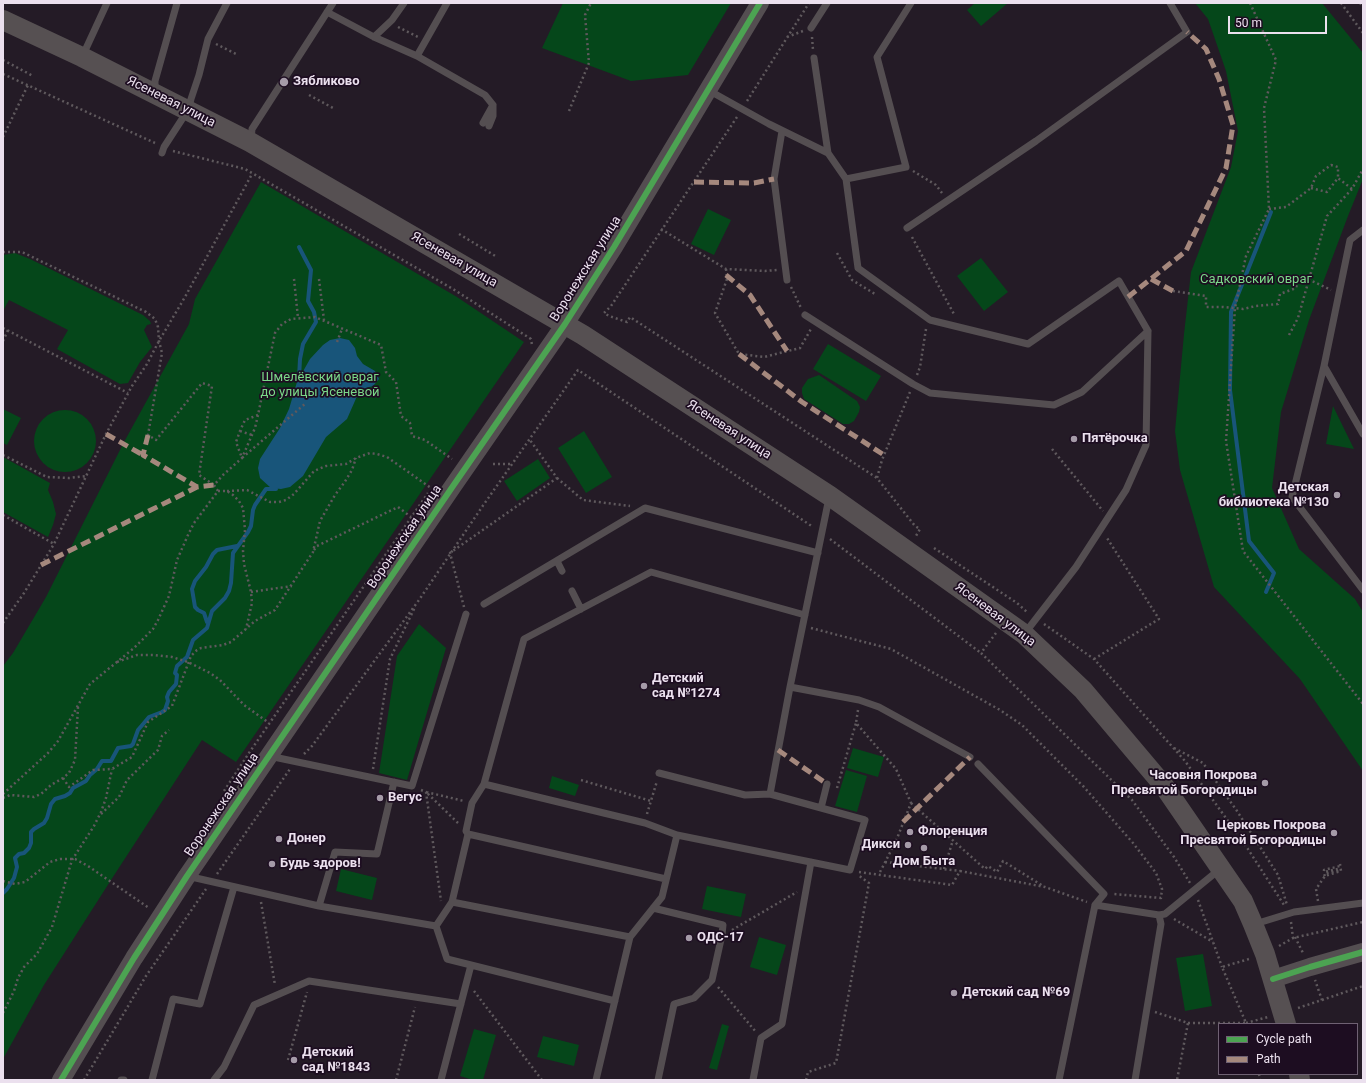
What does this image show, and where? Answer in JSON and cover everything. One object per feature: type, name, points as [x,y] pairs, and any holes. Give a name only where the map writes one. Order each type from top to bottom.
[{"type":"main road","name":"Ясеневая улица","points":[[3,20],[82,57],[250,142],[565,324],[830,496],[1006,621],[1030,626],[1164,786],[1243,901],[1265,954],[1285,1018]]},
{"type":"street","name":"Воронежская улица","points":[[61,1080],[134,958],[187,876],[565,324],[614,247],[760,3]]},
{"type":"street","points":[[1273,979],[1363,952]]},
{"type":"lane","points":[[82,57],[107,3]]},
{"type":"lane","points":[[155,94],[155,81],[177,3]]},
{"type":"lane","points":[[163,150],[188,110],[208,39],[227,3]]},
{"type":"lane","points":[[250,142],[252,129],[333,3]]},
{"type":"lane","points":[[374,37],[389,23],[404,3]]},
{"type":"lane","points":[[417,56],[447,3]]},
{"type":"lane","points":[[811,28],[827,3]]},
{"type":"lane","points":[[846,179],[906,167],[878,57],[911,3]]},
{"type":"lane","points":[[907,228],[1036,141],[1187,32],[1170,3]]},
{"type":"lane","points":[[327,12],[374,37],[417,56],[485,95],[493,105],[493,116],[486,125]]},
{"type":"lane","points":[[814,58],[828,153],[846,179],[858,268],[930,320],[1028,344],[1119,281],[1148,331],[1146,445],[1126,490],[1076,567],[1030,626]]},
{"type":"lane","points":[[707,90],[782,131],[828,153]]},
{"type":"lane","points":[[782,131],[774,180],[787,280]]},
{"type":"lane","points":[[1363,230],[1350,240],[1324,366],[1292,497],[1363,590]]},
{"type":"lane","points":[[805,315],[913,384],[930,393],[1054,405],[1082,392],[1148,331]]},
{"type":"lane","points":[[1324,366],[1363,434]]},
{"type":"lane","points":[[770,794],[802,626],[830,496]]},
{"type":"lane","points":[[484,604],[645,508],[818,553]]},
{"type":"lane","points":[[557,561],[562,571]]},
{"type":"lane","points":[[436,926],[452,902],[472,803],[484,784],[524,639],[651,572],[805,615]]},
{"type":"lane","points":[[572,591],[581,609]]},
{"type":"lane","points":[[268,756],[412,786],[466,614]]},
{"type":"lane","points":[[790,687],[860,700],[879,707],[970,757]]},
{"type":"lane","points":[[978,764],[1104,894],[1095,905],[1059,1080]]},
{"type":"lane","points":[[484,784],[645,823],[677,835],[850,870],[865,820],[770,794],[745,795],[659,772]]},
{"type":"lane","points":[[319,906],[335,852],[377,854],[394,782]]},
{"type":"lane","points":[[821,808],[827,784]]},
{"type":"lane","points":[[467,832],[666,879]]},
{"type":"lane","points":[[596,1080],[630,937],[662,897],[677,835]]},
{"type":"lane","points":[[753,1080],[761,1038],[782,1024],[811,862]]},
{"type":"lane","points":[[1095,905],[1162,914],[1195,891],[1221,869]]},
{"type":"lane","points":[[187,876],[319,906],[436,926]]},
{"type":"lane","points":[[152,1080],[173,999],[200,1004],[234,887]]},
{"type":"lane","points":[[452,902],[630,937]]},
{"type":"lane","points":[[1253,924],[1290,913],[1363,903]]},
{"type":"lane","points":[[653,908],[723,925],[712,980],[694,998],[674,1004],[658,1080]]},
{"type":"lane","points":[[1135,1080],[1162,914]]},
{"type":"lane","points":[[436,926],[448,959],[615,1001]]},
{"type":"lane","points":[[441,1080],[470,965]]},
{"type":"lane","points":[[214,1080],[224,1067],[254,1005],[310,982],[461,1004]]},
{"type":"path","points":[[568,111],[589,63],[585,14],[591,3]]},
{"type":"path","points":[[809,3],[694,182],[604,313],[627,322],[630,317],[877,478],[915,526],[920,529],[915,536],[922,540]]},
{"type":"path","points":[[1250,3],[1276,60],[1264,108],[1269,210],[1246,256],[1235,308],[1226,441],[1243,551],[1363,704]]},
{"type":"path","points":[[1341,3],[1363,33]]},
{"type":"path","points":[[1360,3],[1363,7]]},
{"type":"path","points":[[389,23],[426,41]]},
{"type":"path","points":[[786,38],[811,28],[814,58]]},
{"type":"path","points":[[212,42],[236,54]]},
{"type":"path","points":[[3,60],[33,76]]},
{"type":"path","points":[[3,74],[112,122],[163,150],[245,169],[453,289],[530,339],[532,344]]},
{"type":"path","points":[[3,137],[28,85]]},
{"type":"path","points":[[309,95],[333,108]]},
{"type":"path","points":[[1269,210],[1286,207],[1311,188],[1316,176],[1331,165],[1338,166],[1338,178],[1327,192],[1311,188]]},
{"type":"path","points":[[906,167],[936,185],[948,201]]},
{"type":"path","points":[[1288,335],[1298,318],[1327,216],[1352,189],[1363,169]]},
{"type":"path","points":[[3,623],[24,593],[54,544],[106,434],[128,393],[147,364],[185,297],[252,174]]},
{"type":"path","points":[[1338,178],[1352,189]]},
{"type":"path","points":[[661,228],[726,269],[765,271]]},
{"type":"path","points":[[907,228],[961,327]]},
{"type":"path","points":[[459,234],[497,256]]},
{"type":"path","points":[[3,252],[22,252],[146,312],[155,319],[158,326],[159,341],[162,352],[148,435],[156,440],[202,383],[212,386],[199,475],[214,485],[218,491]]},
{"type":"path","points":[[837,253],[852,280]]},
{"type":"path","points":[[726,269],[727,279],[715,313],[739,354],[764,357],[800,348],[816,322]]},
{"type":"path","points":[[1173,291],[1206,296],[1206,307],[1243,309],[1278,304],[1280,294],[1296,288],[1299,277],[1310,280],[1339,294]]},
{"type":"path","points":[[294,279],[298,318]]},
{"type":"path","points":[[318,279],[324,321]]},
{"type":"path","points":[[787,280],[805,315]]},
{"type":"path","points":[[242,458],[252,435],[258,415],[275,333],[282,324],[291,318],[316,317],[381,345],[386,372],[396,382],[401,416],[410,423],[412,436],[425,440],[452,459]]},
{"type":"path","points":[[920,367],[926,327]]},
{"type":"path","points":[[3,328],[128,393]]},
{"type":"path","points":[[337,342],[342,329]]},
{"type":"path","points":[[3,341],[8,330]]},
{"type":"path","points":[[84,1080],[146,976],[294,762],[312,746],[419,600],[450,553],[578,370],[822,532],[981,653],[1132,800],[1174,857],[1195,891],[1222,967]]},
{"type":"path","points":[[877,478],[882,460],[913,384]]},
{"type":"path","points":[[214,485],[242,458],[306,403]]},
{"type":"path","points":[[242,458],[236,442],[240,431],[245,420],[258,415]]},
{"type":"path","points":[[240,431],[252,435]]},
{"type":"path","points":[[530,440],[556,478],[584,500],[645,508]]},
{"type":"path","points":[[1052,450],[1108,517]]},
{"type":"path","points":[[218,491],[247,490],[270,502],[279,502],[286,500],[294,494],[314,472],[326,466],[346,464],[356,458],[370,453],[387,457],[431,488]]},
{"type":"path","points":[[3,455],[47,478],[87,476]]},
{"type":"path","points":[[313,552],[320,521],[332,499],[352,470],[356,458]]},
{"type":"path","points":[[493,464],[513,464]]},
{"type":"path","points":[[450,553],[556,478]]},
{"type":"path","points":[[3,794],[48,753],[58,741],[90,684],[143,639],[158,620],[169,596],[177,560],[182,547],[194,523],[218,491]]},
{"type":"path","points":[[227,491],[239,501],[243,508],[245,530],[243,551],[244,564],[251,592],[252,603],[246,629]]},
{"type":"path","points":[[63,778],[69,787],[93,770],[112,769],[132,757],[148,722],[172,706],[191,656],[197,650],[223,645],[230,642],[255,621],[275,610],[317,546],[398,507],[411,516]]},
{"type":"path","points":[[3,515],[54,544]]},
{"type":"path","points":[[1094,659],[1159,619],[1101,529]]},
{"type":"path","points":[[928,544],[1017,603],[1030,626],[1094,659],[1185,761],[1246,846],[1290,913]]},
{"type":"path","points":[[450,553],[466,614]]},
{"type":"path","points":[[251,592],[292,586]]},
{"type":"path","points":[[372,778],[390,659],[419,600]]},
{"type":"path","points":[[981,653],[1006,621],[1017,603]]},
{"type":"path","points":[[802,626],[891,650],[1000,710],[1022,725],[1084,787],[1133,843],[1156,872],[1162,889],[1161,898],[1104,894]]},
{"type":"path","points":[[114,663],[137,655],[172,657],[188,662],[220,680],[244,705],[269,724]]},
{"type":"path","points":[[831,810],[856,723],[860,700]]},
{"type":"path","points":[[3,798],[10,795],[34,797],[41,794],[69,773],[75,760],[78,706]]},
{"type":"path","points":[[856,723],[896,769],[911,803],[985,869],[988,866],[997,872],[1003,862],[1045,887]]},
{"type":"path","points":[[99,816],[119,798],[127,780],[158,750],[162,736],[168,730]]},
{"type":"path","points":[[1172,747],[1196,758],[1203,763],[1237,811],[1278,875],[1290,913],[1294,938],[1310,967],[1322,1000]]},
{"type":"path","points":[[3,1013],[24,967],[37,954],[52,927],[73,859],[99,816],[106,798],[112,769]]},
{"type":"path","points":[[645,823],[659,772]]},
{"type":"path","points":[[581,780],[651,801]]},
{"type":"path","points":[[412,786],[426,792],[472,803]]},
{"type":"path","points":[[426,792],[467,832]]},
{"type":"path","points":[[426,792],[443,915]]},
{"type":"path","points":[[879,874],[896,841],[911,803]]},
{"type":"path","points":[[944,869],[953,840]]},
{"type":"path","points":[[3,881],[15,884],[25,882],[50,862],[60,859],[73,859],[81,861],[149,908]]},
{"type":"path","points":[[885,862],[960,871],[1045,887],[1095,905]]},
{"type":"path","points":[[1319,909],[1316,889],[1325,876],[1324,874],[1339,871],[1338,869],[1324,872],[1324,870],[1340,865],[1341,871],[1325,876]]},
{"type":"path","points":[[850,870],[952,885],[960,871]]},
{"type":"path","points":[[806,1080],[808,1072],[836,1064],[870,883],[850,870]]},
{"type":"path","points":[[722,935],[807,886]]},
{"type":"path","points":[[260,893],[276,996]]},
{"type":"path","points":[[1162,914],[1213,942]]},
{"type":"path","points":[[712,980],[761,1038]]},
{"type":"path","points":[[467,981],[542,1080]]},
{"type":"path","points":[[288,1060],[310,982]]},
{"type":"path","points":[[1147,1009],[1188,1023],[1246,1023],[1285,1018],[1322,1000],[1363,986]]},
{"type":"path","points":[[396,1080],[418,998]]},
{"type":"path","points":[[1177,1080],[1188,1023]]},
{"type":"green space","points":[[563,3],[731,3],[688,75],[631,81],[542,48]]},
{"type":"green space","points":[[975,3],[1008,3],[981,26],[967,10]]},
{"type":"green space","name":"Садковский овраг","points":[[1195,3],[1322,3],[1363,53],[1363,179],[1309,320],[1281,412],[1272,488],[1299,549],[1355,599],[1363,612],[1363,771],[1300,679],[1214,587],[1180,470],[1175,431],[1191,272],[1231,167],[1238,131],[1226,71],[1208,19]]},
{"type":"green space","name":"Шмелёвский овраг до улицы Ясеневой","points":[[261,182],[457,297],[524,342],[236,762],[202,740],[44,985],[3,1059],[3,666],[13,653],[46,597],[124,442],[189,324],[195,299]]},
{"type":"green space","points":[[708,209],[731,220],[714,255],[691,244]]},
{"type":"green space","points":[[15,253],[143,315],[150,321],[151,324],[147,325],[144,330],[152,347],[140,362],[128,383],[120,384],[57,349],[68,330],[9,300],[3,311],[3,255]]},
{"type":"green space","points":[[981,258],[1008,292],[984,311],[957,276]]},
{"type":"green space","points":[[828,344],[881,376],[866,401],[813,369]]},
{"type":"green space","points":[[819,375],[857,401],[860,407],[854,421],[849,424],[843,424],[804,399],[802,388],[808,379]]},
{"type":"green space","points":[[1333,406],[1354,449],[1326,444]]},
{"type":"green space","points":[[3,409],[21,418],[7,445],[3,443]]},
{"type":"green space","points":[[65,410],[77,412],[87,419],[94,429],[96,441],[94,453],[87,463],[77,470],[65,472],[53,470],[43,463],[36,453],[34,441],[36,429],[43,419],[53,412]]},
{"type":"green space","points":[[584,431],[612,477],[586,493],[558,448]]},
{"type":"green space","points":[[3,457],[50,483],[48,490],[56,514],[48,537],[3,512]]},
{"type":"green space","points":[[538,459],[550,478],[517,501],[504,481]]},
{"type":"green space","points":[[419,624],[446,648],[407,780],[379,773],[397,656]]},
{"type":"green space","points":[[853,748],[884,757],[878,777],[847,768]]},
{"type":"green space","points":[[846,770],[867,776],[857,812],[835,806]]},
{"type":"green space","points":[[552,776],[579,785],[575,796],[549,788]]},
{"type":"green space","points":[[341,869],[377,878],[372,900],[336,891]]},
{"type":"green space","points":[[707,886],[746,894],[741,917],[702,909]]},
{"type":"green space","points":[[759,937],[786,945],[777,975],[750,967]]},
{"type":"green space","points":[[1203,954],[1212,1006],[1185,1011],[1176,958]]},
{"type":"green space","points":[[722,1024],[729,1026],[717,1070],[709,1068]]},
{"type":"green space","points":[[474,1029],[496,1035],[483,1080],[473,1080],[460,1076]]},
{"type":"green space","points":[[543,1036],[579,1045],[574,1066],[537,1057]]},
{"type":"water","points":[[340,338],[349,340],[363,364],[375,371],[379,379],[373,386],[362,389],[358,394],[347,419],[326,437],[303,476],[290,487],[281,489],[271,488],[260,478],[258,468],[260,459],[280,428],[289,409],[297,382],[310,359],[330,340]]},
{"type":"waterway","points":[[1266,592],[1274,573],[1249,541],[1230,390],[1231,312],[1271,212]]},
{"type":"waterway","points":[[299,247],[311,270],[308,301],[314,312],[316,322],[303,344],[300,359],[299,378]]},
{"type":"waterway","points":[[3,893],[14,878],[17,867],[15,858],[29,848],[31,843],[31,832],[44,823],[51,804],[55,799],[65,796],[70,793],[73,788],[86,781],[102,761],[111,761],[118,748],[131,746],[138,730],[149,717],[165,710],[169,692],[176,684],[177,675],[175,673],[177,666],[187,657],[193,640],[207,628],[212,611],[225,598],[229,591],[233,553],[251,526],[255,505],[266,489],[276,489]]},
{"type":"waterway","points":[[207,622],[204,613],[195,607],[192,589],[195,581],[217,550],[237,546]]},
{"type":"marked path","points":[[1128,297],[1186,251],[1226,168],[1233,125],[1219,79],[1206,49],[1187,32]]},
{"type":"marked path","points":[[694,182],[754,183],[774,179]]},
{"type":"marked path","points":[[726,275],[750,295],[787,351]]},
{"type":"marked path","points":[[1151,279],[1173,291]]},
{"type":"marked path","points":[[739,354],[802,402],[884,455]]},
{"type":"marked path","points":[[106,434],[143,455]]},
{"type":"marked path","points":[[148,435],[143,455],[197,487],[214,485]]},
{"type":"marked path","points":[[41,565],[197,487]]},
{"type":"marked path","points":[[778,750],[827,784]]},
{"type":"marked path","points":[[903,822],[970,757]]},
{"type":"cycle path","points":[[61,1080],[134,958],[187,876],[565,324],[614,247],[760,3]]},
{"type":"cycle path","points":[[1273,979],[1363,952]]},
{"type":"place","name":"Зябликово","points":[[284,82]]},
{"type":"place","name":"Пятёрочка","points":[[1074,439]]},
{"type":"place","name":"Детская библиотека №130","points":[[1337,495]]},
{"type":"place","name":"Детский сад №1274","points":[[644,686]]},
{"type":"place","name":"Часовня Покрова Пресвятой Богородицы","points":[[1265,783]]},
{"type":"place","name":"Вегус","points":[[380,798]]},
{"type":"place","name":"Флоренция","points":[[910,832]]},
{"type":"place","name":"Церковь Покрова Пресвятой Богородицы","points":[[1334,833]]},
{"type":"place","name":"Донер","points":[[279,839]]},
{"type":"place","name":"Дикси","points":[[908,845]]},
{"type":"place","name":"Дом Быта","points":[[924,848]]},
{"type":"place","name":"Будь здоров!","points":[[272,864]]},
{"type":"place","name":"ОДС-17","points":[[689,938]]},
{"type":"place","name":"Детский сад №69","points":[[954,993]]},
{"type":"place","name":"Детский сад №1843","points":[[294,1060]]}]
